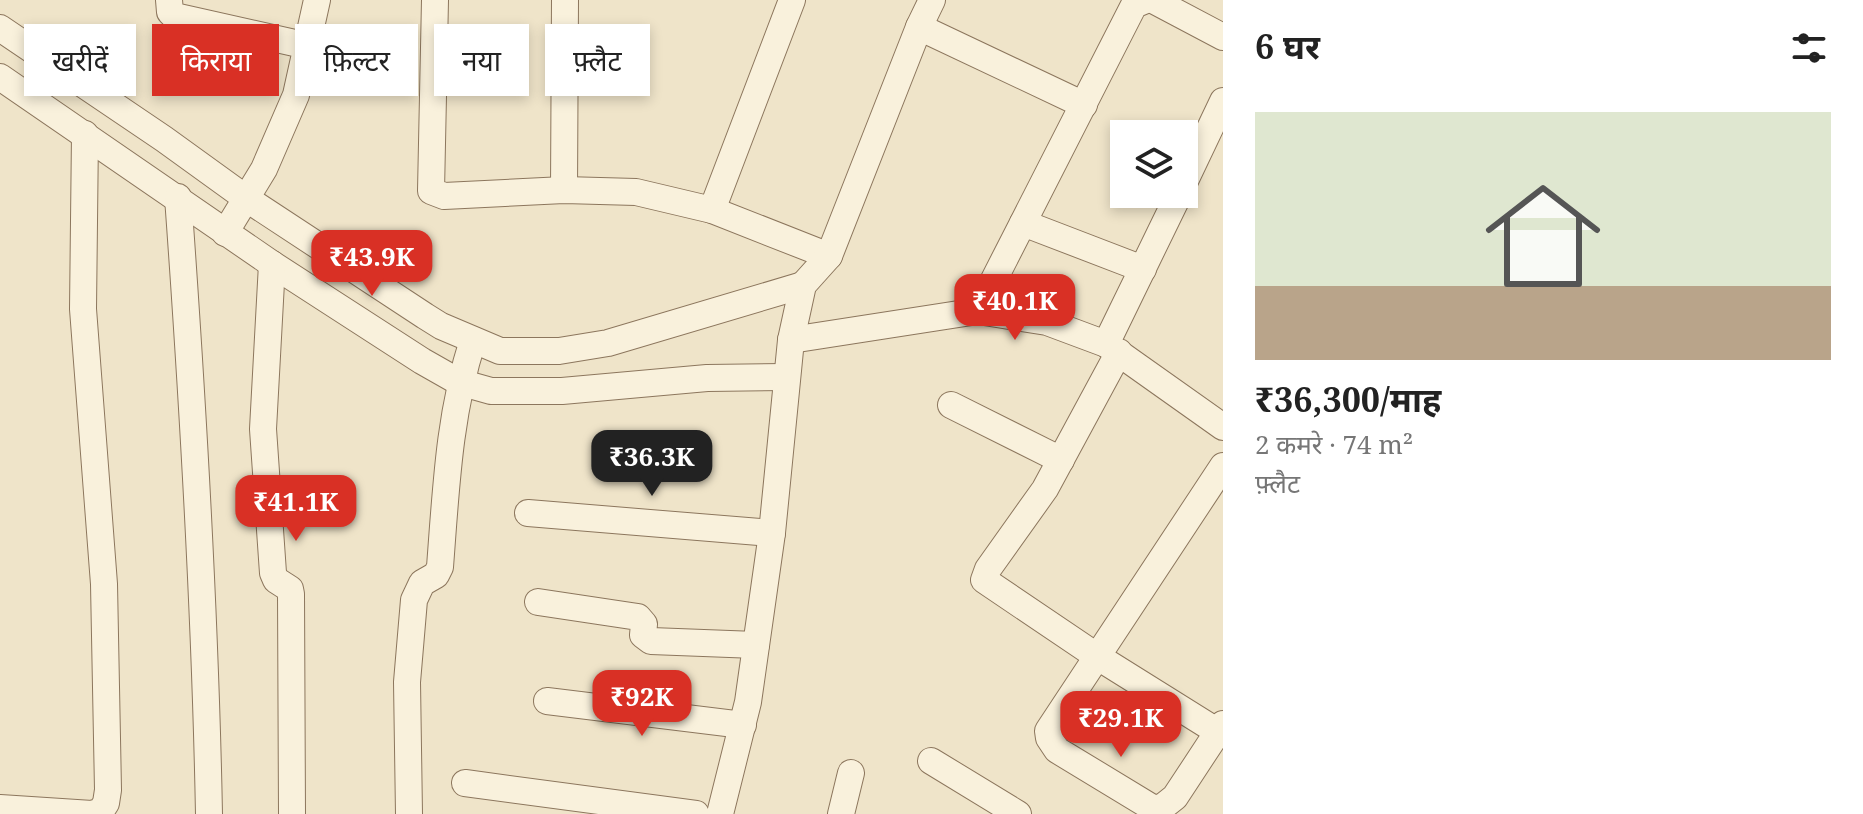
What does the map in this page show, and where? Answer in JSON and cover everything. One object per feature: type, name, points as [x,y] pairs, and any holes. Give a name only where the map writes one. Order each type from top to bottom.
[{"type":"street","points":[[169,0],[170,12],[174,16],[295,43]]},
{"type":"street","points":[[312,24],[317,0]]},
{"type":"street","points":[[435,0],[431,191],[437,196],[564,190],[636,192],[712,210],[829,256]]},
{"type":"street","points":[[564,190],[565,0]]},
{"type":"street","points":[[712,210],[792,0]]},
{"type":"street","points":[[720,814],[743,725],[756,645],[772,533],[786,377],[803,285],[829,256],[932,0]]},
{"type":"street","points":[[978,311],[1134,5],[1156,1],[1223,37]]},
{"type":"street","points":[[919,27],[1084,105]]},
{"type":"street","points":[[0,28],[164,139],[256,182],[425,316],[500,351],[559,351],[608,343],[803,285]]},
{"type":"street","points":[[0,77],[178,197],[225,233],[459,382],[491,391],[562,391],[707,378],[786,377]]},
{"type":"street","points":[[225,233],[256,182],[296,96]]},
{"type":"street","points":[[1198,154],[1223,101]]},
{"type":"street","points":[[5,810],[92,814],[101,811],[108,790],[104,584],[83,309],[85,134]]},
{"type":"street","points":[[178,197],[195,429],[205,628],[209,814]]},
{"type":"street","points":[[1172,208],[1061,460],[1045,489],[988,569],[984,580],[1098,657],[1221,730],[1175,797],[1160,809],[1151,807],[1057,750],[1048,731],[1098,657],[1223,466]]},
{"type":"street","points":[[1023,223],[1143,269]]},
{"type":"street","points":[[272,264],[263,429],[273,573],[276,580],[290,589],[291,594],[292,814]]},
{"type":"street","points":[[791,340],[978,311],[1047,322],[1112,348],[1223,427]]},
{"type":"street","points":[[409,814],[407,682],[414,600],[422,583],[436,575],[440,567],[450,438],[459,382],[473,340]]},
{"type":"street","points":[[951,405],[1061,460]]},
{"type":"street","points":[[528,513],[772,533]]},
{"type":"street","points":[[538,602],[638,617],[644,624],[643,635],[651,641],[756,645]]},
{"type":"street","points":[[547,701],[743,725]]},
{"type":"street","points":[[931,761],[1018,814]]},
{"type":"street","points":[[841,814],[851,773]]},
{"type":"street","points":[[465,783],[696,814]]}]
